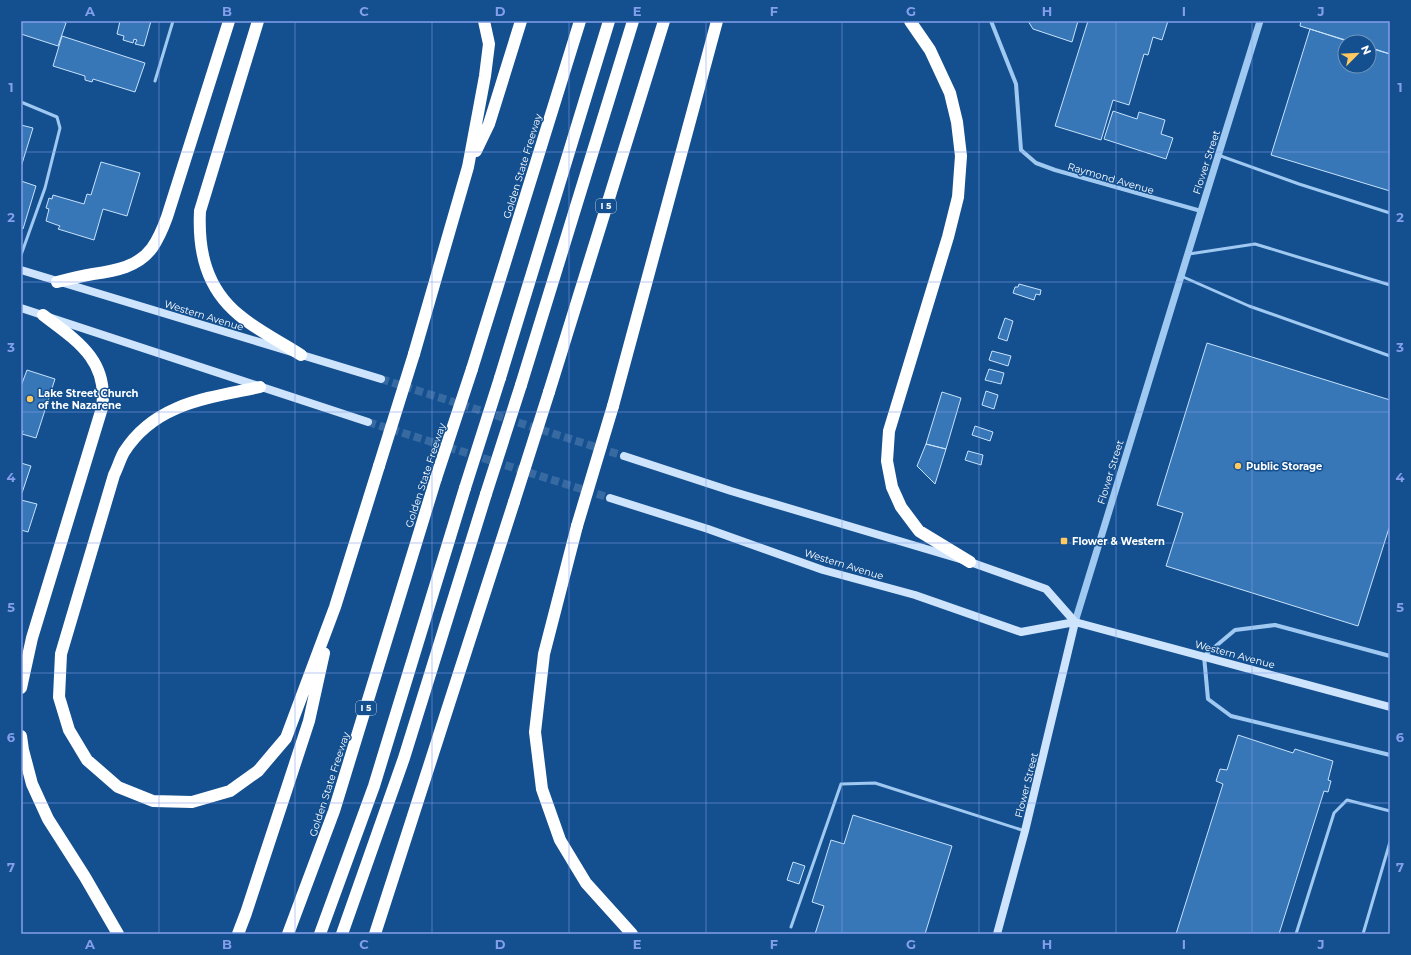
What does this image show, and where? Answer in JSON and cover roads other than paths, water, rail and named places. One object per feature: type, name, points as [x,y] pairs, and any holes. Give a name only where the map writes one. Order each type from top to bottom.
[{"type":"highway","points":[[57,282],[92,274],[108,273],[127,267],[141,260],[152,249],[159,238],[167,217],[229,21]]},
{"type":"highway","points":[[258,21],[200,211],[199,231],[202,258],[209,277],[222,298],[238,315],[301,355]]},
{"type":"highway","points":[[260,387],[197,400],[182,405],[154,420],[124,452],[114,475],[61,654],[59,697],[68,730],[87,760],[118,787],[153,801],[192,802],[230,791],[258,771],[286,738],[335,607],[414,354],[468,167],[485,76],[489,44],[484,21]]},
{"type":"highway","points":[[468,167],[489,124],[521,21]]},
{"type":"highway","name":"Golden State Freeway","points":[[288,934],[334,811],[436,478],[472,369],[580,21]]},
{"type":"highway","points":[[320,934],[374,786],[609,21]]},
{"type":"highway","points":[[342,934],[404,758],[633,21]]},
{"type":"highway","name":"I 5","points":[[375,934],[549,392],[664,21]]},
{"type":"highway","points":[[632,934],[586,883],[560,840],[542,789],[535,732],[544,654],[577,526],[613,406],[717,21]]},
{"type":"highway","points":[[910,21],[930,50],[950,92],[957,122],[960,156],[959,190],[948,237],[889,431],[887,461],[892,487],[901,508],[919,530],[970,562]]},
{"type":"highway","points":[[21,688],[32,638],[90,450],[102,408],[104,394],[103,381],[97,366],[88,352],[79,342],[43,315]]},
{"type":"highway","points":[[238,934],[309,721],[335,607]]},
{"type":"highway","points":[[21,736],[32,784],[48,819],[85,877],[118,934]]},
{"type":"main road","name":"Western Avenue","points":[[21,270],[381,379]]},
{"type":"main road","points":[[21,308],[368,422]]},
{"type":"main road","points":[[624,456],[731,491],[970,562],[1046,589],[1075,622]]},
{"type":"main road","name":"Western Avenue","points":[[610,498],[708,529],[823,570],[915,595],[1021,632],[1075,622],[1390,707]]},
{"type":"main road","name":"Flower Street","points":[[997,934],[1025,831],[1075,622]]},
{"type":"street","name":"Raymond Avenue","points":[[991,21],[1016,84],[1021,150],[1036,163],[1055,170],[1201,211]]},
{"type":"street","name":"Flower Street","points":[[1075,622],[1260,21]]},
{"type":"street","points":[[1390,656],[1275,624],[1235,630],[1204,656],[1208,700],[1231,716],[1390,755]]},
{"type":"lane","points":[[156,81],[173,21]]},
{"type":"lane","points":[[21,102],[57,116],[60,128],[44,188],[21,255]]},
{"type":"lane","points":[[1218,155],[1299,184],[1390,213]]},
{"type":"lane","points":[[1188,254],[1255,244],[1390,285]]},
{"type":"lane","points":[[1181,276],[1249,306],[1390,356]]},
{"type":"lane","points":[[791,926],[841,784],[875,783],[1025,831]]},
{"type":"lane","points":[[1296,934],[1334,813],[1346,800],[1390,811]]},
{"type":"lane","points":[[1363,934],[1390,842]]},
{"type":"tunnel","points":[[381,379],[624,456]]},
{"type":"tunnel","points":[[368,422],[610,498]]},
{"type":"place","name":"Lake Street Church of the Nazarene","points":[[30,399]]},
{"type":"place","name":"Public Storage","points":[[1238,466]]},
{"type":"place","name":"Flower & Western","points":[[1064,541]]}]
